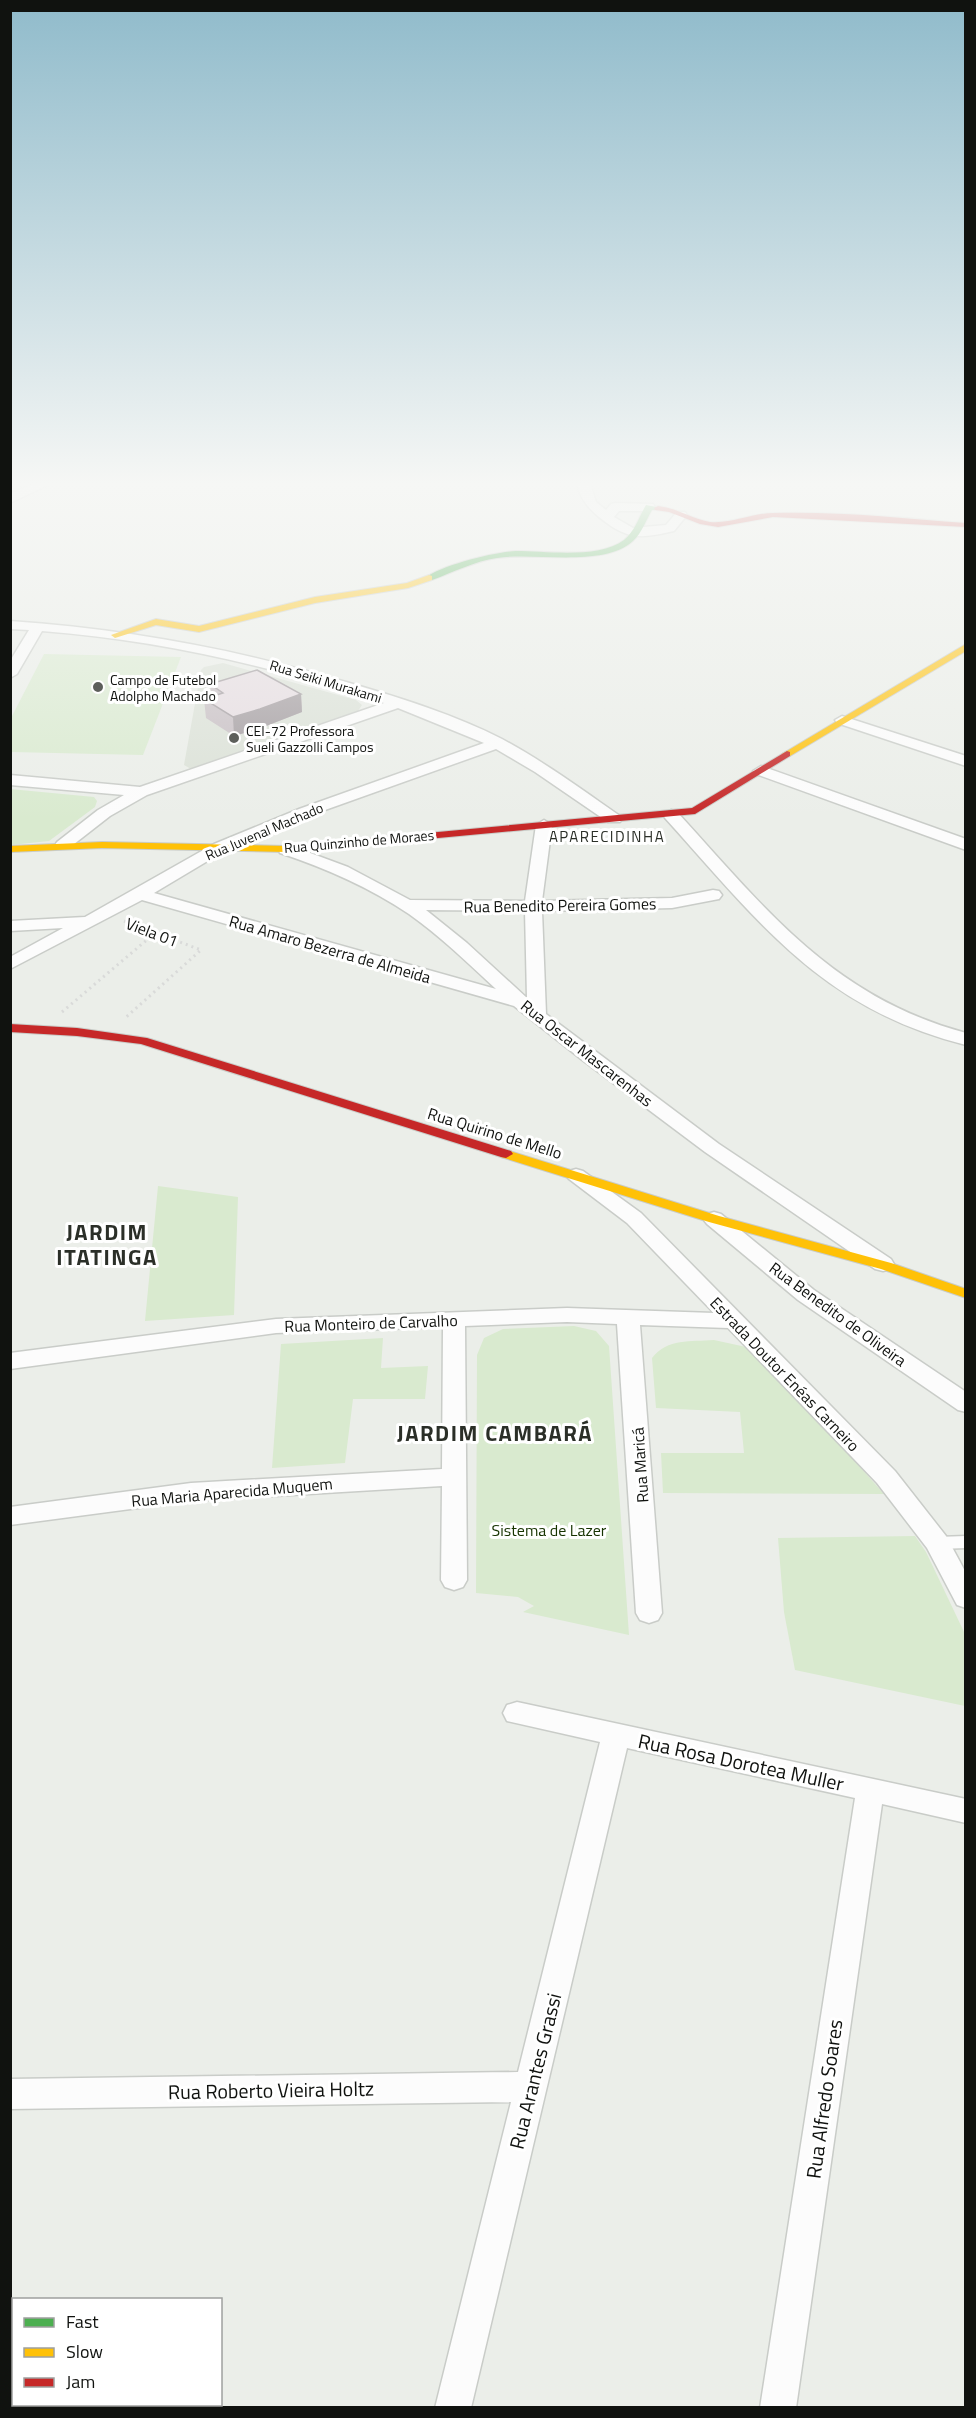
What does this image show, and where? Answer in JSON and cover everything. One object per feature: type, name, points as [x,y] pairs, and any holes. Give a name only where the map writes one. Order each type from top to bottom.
[{"type":"street","points":[[115,635],[156,622],[199,629],[315,600],[353,594]]},
{"type":"street","name":"Rua Seiki Murakami","points":[[10,625],[165,640],[287,667],[398,703],[498,743],[614,819]]},
{"type":"street","points":[[10,674],[38,627]]},
{"type":"street","name":"Rua Quinzinho de Moraes","points":[[10,849],[126,844],[256,846],[286,849],[671,815],[694,811],[966,647]]},
{"type":"street","points":[[63,845],[104,813],[141,792],[398,703]]},
{"type":"street","points":[[842,720],[966,761]]},
{"type":"street","name":"Rua Juvenal Machado","points":[[10,964],[141,894],[220,847],[305,812],[498,743]]},
{"type":"street","points":[[761,771],[966,845]]},
{"type":"street","points":[[10,780],[141,792]]},
{"type":"street","points":[[671,815],[776,931],[836,980],[879,1006],[938,1033],[966,1039]]},
{"type":"street","points":[[537,1016],[533,906],[544,825]]},
{"type":"street","name":"Rua Oscar Mascarenhas","points":[[286,849],[334,867],[407,905],[480,964],[537,1016],[710,1147],[822,1226],[886,1266]]},
{"type":"street","name":"Rua Amaro Bezerra de Almeida","points":[[141,894],[521,1002]]},
{"type":"street","name":"Rua Benedito Pereira Gomes","points":[[407,905],[533,906],[672,903],[712,895]]},
{"type":"street","points":[[10,926],[98,917]]},
{"type":"street","name":"Rua Quirino de Mello","points":[[10,1028],[43,1028],[143,1041],[714,1219],[886,1266],[966,1294]]},
{"type":"street","name":"Estrada Doutor Enéas Carneiro","points":[[575,1175],[634,1218],[886,1477],[937,1543],[966,1598]]},
{"type":"street","name":"Rua Benedito de Oliveira","points":[[714,1219],[806,1294],[966,1404]]},
{"type":"street","name":"Rua Monteiro de Carvalho","points":[[10,1361],[276,1326],[567,1315],[733,1321]]},
{"type":"street","name":"Rua Maricá","points":[[628,1318],[649,1612]]},
{"type":"street","points":[[454,1320],[454,1580]]},
{"type":"street","name":"Rua Maria Aparecida Muquem","points":[[10,1516],[191,1492],[455,1477]]},
{"type":"street","name":"Rua Rosa Dorotea Muller","points":[[517,1713],[966,1811]]},
{"type":"street","name":"Rua Arantes Grassi","points":[[453,2408],[616,1735]]},
{"type":"street","name":"Rua Alfredo Soares","points":[[778,2408],[870,1791]]},
{"type":"street","name":"Rua Roberto Vieira Holtz","points":[[10,2094],[531,2087]]},
{"type":"lane","points":[[937,1543],[966,1542]]},
{"type":"path","name":"Viela 01","points":[[98,917],[155,933],[201,950],[106,1035]]},
{"type":"path","points":[[43,1028],[155,933]]},
{"type":"shaded area","name":"CEI-72 Professora Sueli Gazzolli Campos","points":[[223,663],[356,700],[362,705],[358,711],[191,769],[184,765],[201,670],[204,667]]},
{"type":"green space","name":"Campo de Futebol Adolpho Machado","points":[[44,654],[181,657],[143,755],[11,752],[11,718]]},
{"type":"green space","points":[[10,789],[94,797],[97,801],[95,807],[49,841],[11,845]]},
{"type":"green space","points":[[158,1186],[238,1197],[234,1315],[145,1321]]},
{"type":"green space","name":"Sistema de Lazer","points":[[574,1326],[596,1331],[609,1346],[629,1635],[523,1612],[534,1606],[518,1597],[476,1593],[477,1355],[484,1338],[503,1329]]},
{"type":"green space","points":[[383,1338],[381,1368],[428,1366],[425,1399],[353,1399],[345,1463],[272,1468],[281,1344]]},
{"type":"green space","points":[[714,1340],[746,1347],[765,1360],[884,1494],[663,1493],[661,1453],[744,1453],[740,1412],[656,1408],[652,1358],[672,1344]]},
{"type":"green space","points":[[915,1536],[926,1552],[965,1634],[965,1706],[795,1670],[784,1612],[778,1538]]},
{"type":"building","points":[[257,670],[301,694],[233,717],[204,699],[223,693],[210,684]]},
{"type":"traffic: slow","points":[[115,635],[156,622],[199,629],[315,600],[353,594]]},
{"type":"traffic: slow","points":[[787,754],[966,647]]},
{"type":"traffic: slow","points":[[10,849],[102,845],[286,849],[321,846]]},
{"type":"traffic: slow","points":[[506,1154],[714,1219],[886,1266],[966,1294]]},
{"type":"traffic: jam","points":[[321,846],[695,811],[787,754]]},
{"type":"traffic: jam","points":[[10,1028],[77,1032],[143,1041],[506,1154]]},
{"type":"place","name":"Campo de Futebol Adolpho Machado","points":[[98,687]]},
{"type":"place","name":"CEI-72 Professora Sueli Gazzolli Campos","points":[[234,738]]},
{"type":"district","name":"APARECIDINHA","points":[[607,836]]},
{"type":"district","name":"JARDIM ITATINGA","points":[[107,1244]]},
{"type":"district","name":"JARDIM CAMBARÁ","points":[[495,1433]]}]
